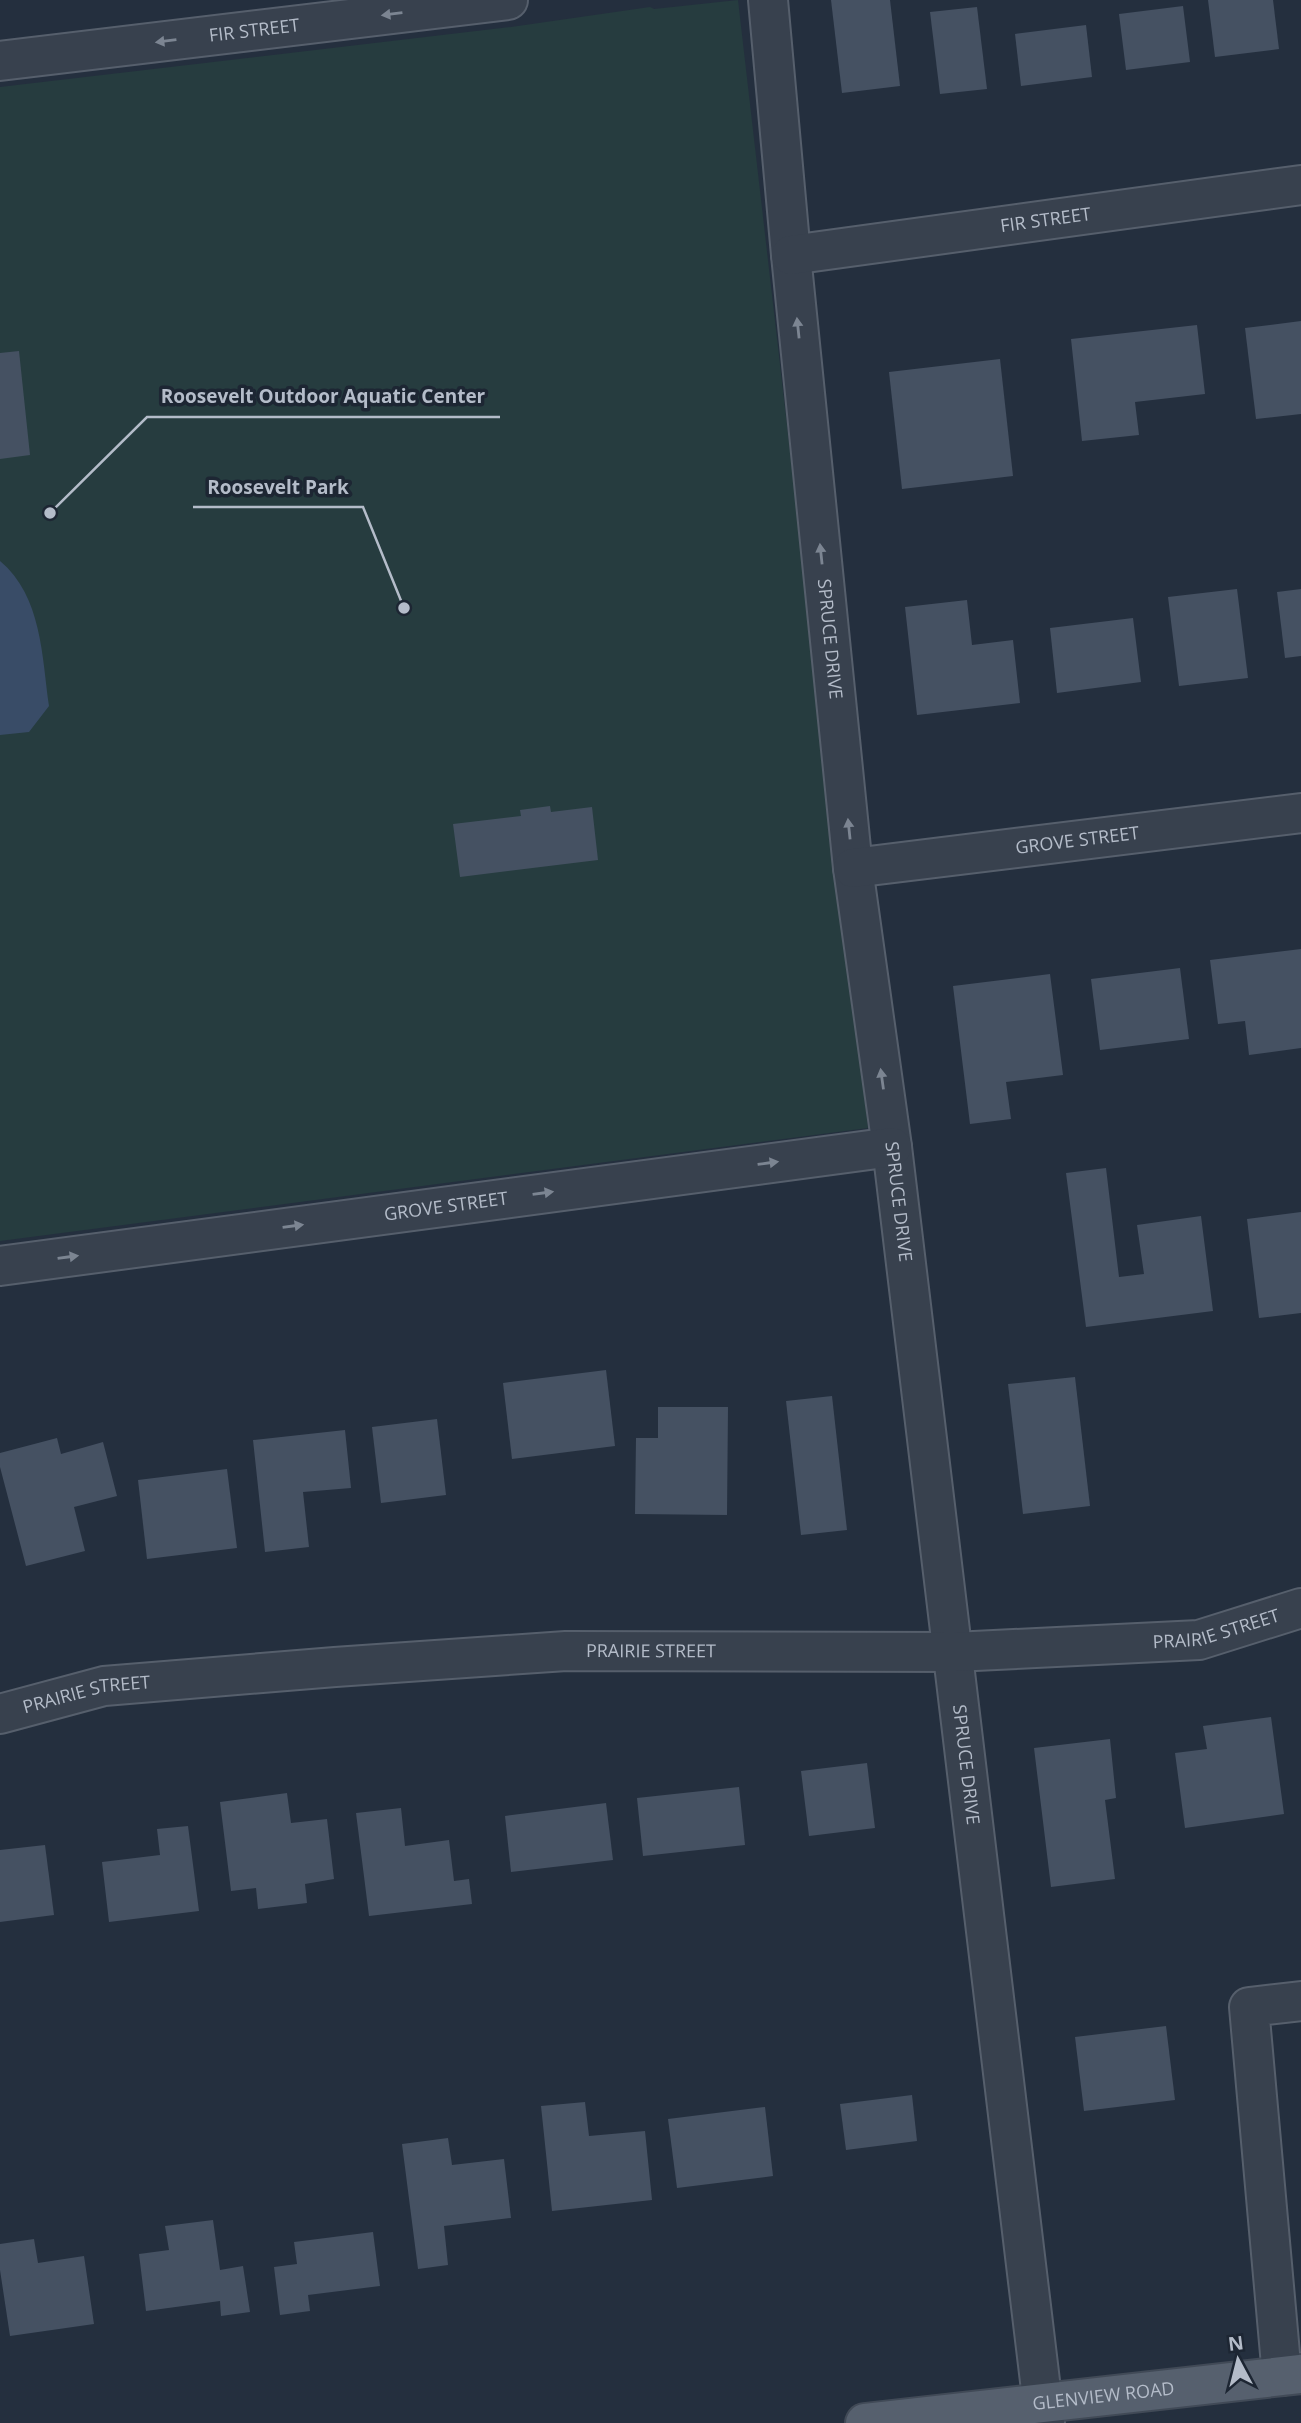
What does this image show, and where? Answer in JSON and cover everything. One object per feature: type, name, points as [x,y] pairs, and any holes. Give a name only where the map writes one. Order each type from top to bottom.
[{"type":"main road","name":"GLENVIEW ROAD","points":[[865,2423],[1044,2413],[1292,2375]]},
{"type":"street","name":"FIR STREET","points":[[0,61],[508,0]]},
{"type":"street","name":"SPRUCE DRIVE","points":[[768,0],[853,868],[892,1147],[1044,2413]]},
{"type":"street","name":"FIR STREET","points":[[791,255],[1301,185]]},
{"type":"street","name":"GROVE STREET","points":[[853,868],[1301,813]]},
{"type":"street","name":"GROVE STREET","points":[[0,1266],[892,1147]]},
{"type":"street","name":"PRAIRIE STREET","points":[[0,1714],[104,1686],[553,1652],[954,1652],[1199,1640],[1301,1608]]},
{"type":"street","points":[[1292,2375],[1249,2007],[1301,2001]]},
{"type":"green space","points":[[738,0],[868,1128],[0,1241],[0,87],[511,27],[650,7],[654,9]]},
{"type":"water","points":[[0,561],[14,575],[32,609],[38,628],[49,706],[29,732],[0,735]]},
{"type":"building","points":[[831,0],[890,0],[900,86],[842,93]]},
{"type":"building","points":[[1208,0],[1273,0],[1279,49],[1215,57]]},
{"type":"building","points":[[1183,6],[1190,62],[1126,70],[1119,14]]},
{"type":"building","points":[[977,7],[987,89],[940,94],[930,12]]},
{"type":"building","points":[[1086,25],[1092,77],[1021,86],[1015,34]]},
{"type":"building","points":[[1301,321],[1301,414],[1256,419],[1245,328]]},
{"type":"building","points":[[1197,325],[1205,394],[1135,402],[1139,435],[1082,441],[1071,339]]},
{"type":"building","points":[[19,351],[30,455],[0,459],[0,353]]},
{"type":"building","points":[[1000,359],[1013,476],[902,489],[889,372]]},
{"type":"building","points":[[1237,589],[1248,678],[1179,686],[1168,597]]},
{"type":"building","points":[[1301,589],[1301,656],[1285,658],[1277,592]]},
{"type":"building","points":[[967,600],[972,645],[1013,640],[1020,703],[917,715],[905,607]]},
{"type":"building","points":[[1133,618],[1141,682],[1057,693],[1050,628]]},
{"type":"building","points":[[550,806],[551,812],[592,807],[598,860],[460,877],[453,824],[521,816],[520,810]]},
{"type":"building","points":[[1301,949],[1301,1048],[1249,1055],[1245,1021],[1218,1024],[1210,960]]},
{"type":"building","points":[[1180,968],[1189,1039],[1100,1050],[1091,979]]},
{"type":"building","points":[[1050,974],[1063,1075],[1006,1082],[1011,1119],[970,1124],[953,986]]},
{"type":"building","points":[[1106,1168],[1119,1277],[1144,1274],[1137,1225],[1201,1216],[1213,1311],[1086,1327],[1066,1173]]},
{"type":"building","points":[[1301,1212],[1301,1313],[1259,1318],[1247,1219]]},
{"type":"building","points":[[606,1370],[615,1446],[512,1459],[503,1383]]},
{"type":"building","points":[[1075,1377],[1090,1506],[1023,1514],[1008,1384]]},
{"type":"building","points":[[832,1396],[847,1530],[801,1535],[786,1401]]},
{"type":"building","points":[[658,1407],[728,1407],[727,1515],[635,1514],[636,1438],[658,1438]]},
{"type":"building","points":[[437,1419],[446,1495],[381,1503],[372,1427]]},
{"type":"building","points":[[345,1430],[351,1488],[303,1492],[309,1547],[265,1552],[253,1440]]},
{"type":"building","points":[[57,1438],[61,1454],[103,1442],[117,1496],[74,1507],[85,1551],[26,1566],[0,1467],[0,1453]]},
{"type":"building","points":[[227,1469],[237,1548],[147,1559],[138,1480]]},
{"type":"building","points":[[1271,1717],[1284,1814],[1185,1828],[1175,1753],[1207,1749],[1203,1726]]},
{"type":"building","points":[[1110,1739],[1116,1798],[1105,1800],[1115,1879],[1051,1887],[1034,1748]]},
{"type":"building","points":[[867,1763],[875,1828],[809,1836],[801,1771]]},
{"type":"building","points":[[739,1787],[745,1845],[643,1856],[637,1798]]},
{"type":"building","points":[[287,1793],[291,1823],[327,1819],[334,1879],[305,1884],[307,1903],[258,1909],[256,1888],[231,1891],[220,1802]]},
{"type":"building","points":[[606,1803],[613,1860],[511,1872],[505,1816]]},
{"type":"building","points":[[401,1808],[405,1846],[449,1840],[454,1881],[469,1879],[472,1904],[369,1916],[356,1813]]},
{"type":"building","points":[[188,1826],[199,1911],[109,1922],[102,1862],[160,1855],[157,1829]]},
{"type":"building","points":[[45,1845],[54,1915],[0,1922],[0,1850]]},
{"type":"building","points":[[1166,2026],[1175,2100],[1084,2111],[1075,2037]]},
{"type":"building","points":[[912,2095],[917,2141],[846,2150],[840,2104]]},
{"type":"building","points":[[585,2102],[589,2136],[645,2131],[652,2200],[552,2211],[541,2106]]},
{"type":"building","points":[[765,2107],[773,2176],[677,2188],[668,2119]]},
{"type":"building","points":[[448,2138],[452,2165],[504,2159],[511,2218],[444,2226],[448,2265],[418,2269],[402,2144]]},
{"type":"building","points":[[213,2220],[220,2270],[243,2266],[250,2312],[221,2316],[220,2301],[146,2311],[139,2254],[169,2250],[165,2226]]},
{"type":"building","points":[[373,2232],[380,2286],[308,2295],[310,2311],[280,2315],[274,2267],[297,2264],[294,2242]]},
{"type":"building","points":[[34,2239],[38,2263],[84,2256],[94,2324],[10,2336],[0,2270],[0,2244]]},
{"type":"place","name":"Roosevelt Outdoor Aquatic Center","points":[[50,513]]},
{"type":"place","name":"Roosevelt Park","points":[[404,608]]}]
